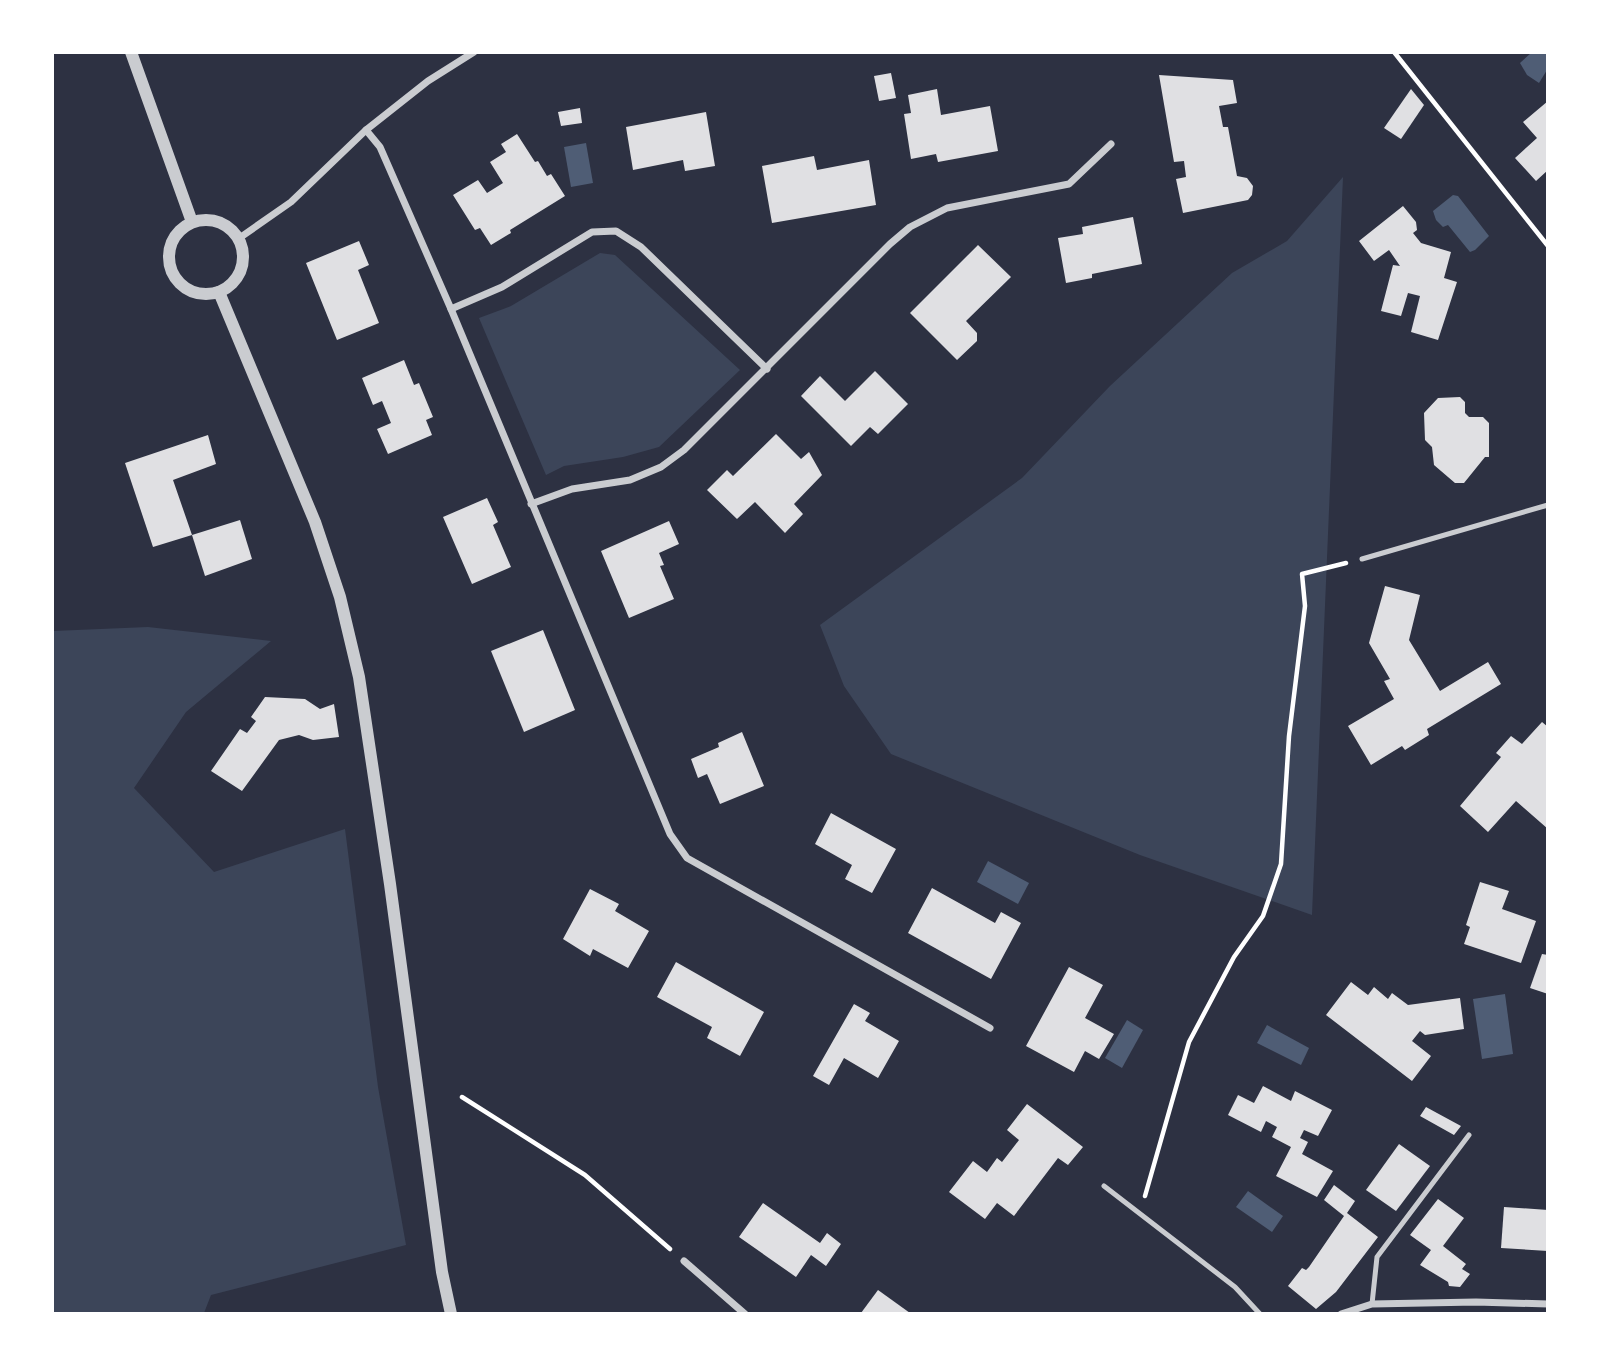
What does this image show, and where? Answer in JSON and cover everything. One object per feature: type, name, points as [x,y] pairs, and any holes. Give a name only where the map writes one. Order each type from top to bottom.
[{"type":"street","points":[[131,52],[192,222]]},
{"type":"street","points":[[238,239],[290,202],[366,131],[428,81],[474,52]]},
{"type":"street","points":[[366,131],[380,147],[451,309],[670,834],[687,858],[990,1028]]},
{"type":"street","points":[[531,504],[572,489],[629,480],[661,467],[684,450],[910,227],[947,208],[1069,184],[1111,144]]},
{"type":"street","points":[[202,220],[223,224],[238,239],[243,251],[243,264],[230,286],[206,295],[193,293],[173,276],[169,251],[173,239],[181,229],[192,222],[202,220]]},
{"type":"street","points":[[451,309],[502,287],[592,232],[616,231],[641,247],[766,369]]},
{"type":"street","points":[[219,292],[315,522],[340,597],[359,677],[442,1272],[451,1314]]},
{"type":"street","points":[[684,1261],[745,1314]]},
{"type":"street","points":[[1341,1314],[1372,1304],[1476,1301],[1548,1304]]},
{"type":"lane","points":[[1362,559],[1548,505]]},
{"type":"lane","points":[[1372,1304],[1377,1257],[1469,1135]]},
{"type":"lane","points":[[1104,1186],[1235,1287],[1260,1314]]},
{"type":"path","points":[[1394,52],[1548,246]]},
{"type":"path","points":[[1139,1214],[1189,1042],[1234,957],[1263,916],[1281,864],[1289,736],[1305,606],[1302,574],[1362,559]]},
{"type":"path","points":[[462,1097],[585,1175],[684,1261]]},
{"type":"shaded area","points":[[1531,53],[1547,53],[1547,70],[1539,83],[1527,75],[1520,63]]},
{"type":"shaded area","points":[[586,143],[593,183],[571,187],[564,147]]},
{"type":"shaded area","points":[[1343,177],[1312,915],[1140,855],[891,754],[844,686],[820,625],[1022,478],[1110,386],[1232,273],[1287,241]]},
{"type":"shaded area","points":[[1453,195],[1458,196],[1489,236],[1470,252],[1448,225],[1443,227],[1436,220],[1433,211]]},
{"type":"shaded area","points":[[600,253],[615,255],[740,370],[659,447],[623,457],[564,466],[546,475],[479,318],[511,306]]},
{"type":"shaded area","points":[[148,627],[271,641],[186,712],[134,788],[214,872],[345,829],[378,1087],[406,1245],[211,1295],[204,1313],[53,1313],[53,631]]},
{"type":"shaded area","points":[[988,861],[1029,883],[1018,904],[977,882]]},
{"type":"shaded area","points":[[1505,994],[1513,1054],[1482,1059],[1473,999]]},
{"type":"shaded area","points":[[1127,1020],[1143,1030],[1122,1068],[1105,1058]]},
{"type":"shaded area","points":[[1267,1025],[1309,1048],[1301,1065],[1257,1043]]},
{"type":"shaded area","points":[[1248,1191],[1283,1216],[1272,1232],[1236,1207]]},
{"type":"building","points":[[891,73],[896,98],[879,101],[874,76]]},
{"type":"building","points":[[1159,75],[1233,80],[1237,103],[1219,106],[1223,127],[1228,127],[1237,176],[1247,178],[1253,186],[1248,200],[1183,213],[1176,179],[1186,177],[1184,161],[1174,162]]},
{"type":"building","points":[[937,89],[941,115],[990,106],[998,151],[938,162],[936,154],[911,159],[904,114],[911,113],[908,95]]},
{"type":"building","points":[[1411,89],[1424,105],[1401,139],[1384,128]]},
{"type":"building","points":[[1548,101],[1548,170],[1536,181],[1515,158],[1537,138],[1523,122]]},
{"type":"building","points":[[580,108],[582,123],[561,126],[558,112]]},
{"type":"building","points":[[706,112],[715,166],[685,171],[683,160],[633,170],[626,127]]},
{"type":"building","points":[[517,134],[535,162],[538,161],[547,176],[551,174],[565,196],[491,245],[480,228],[475,230],[453,195],[478,180],[487,193],[503,183],[490,162],[506,152],[501,144]]},
{"type":"building","points":[[814,156],[817,170],[869,160],[876,205],[772,223],[762,166]]},
{"type":"building","points":[[1403,206],[1416,222],[1417,230],[1413,233],[1421,243],[1451,252],[1444,278],[1457,282],[1438,340],[1411,332],[1420,296],[1408,293],[1401,316],[1381,311],[1393,265],[1400,266],[1389,250],[1374,261],[1359,241]]},
{"type":"building","points":[[1133,217],[1142,264],[1092,274],[1092,278],[1066,283],[1058,238],[1083,234],[1082,227]]},
{"type":"building","points":[[359,241],[369,265],[358,270],[379,323],[337,340],[306,263]]},
{"type":"building","points":[[978,245],[1011,277],[966,321],[977,333],[977,341],[957,360],[910,313]]},
{"type":"building","points":[[404,360],[414,385],[419,383],[433,417],[426,420],[432,435],[388,454],[377,429],[391,423],[382,401],[373,405],[362,378]]},
{"type":"building","points":[[875,371],[908,404],[878,434],[870,427],[851,446],[801,396],[820,376],[845,401]]},
{"type":"building","points":[[1460,397],[1465,402],[1465,413],[1469,417],[1483,417],[1489,423],[1489,457],[1485,457],[1464,483],[1455,483],[1434,465],[1432,447],[1425,440],[1424,413],[1438,398]]},
{"type":"building","points":[[776,434],[801,459],[809,452],[822,475],[794,504],[803,514],[785,533],[755,502],[737,519],[707,490],[727,470],[733,476]]},
{"type":"building","points":[[208,435],[216,464],[173,480],[192,535],[153,547],[125,463]]},
{"type":"building","points":[[487,498],[498,522],[493,525],[511,567],[472,584],[443,517]]},
{"type":"building","points":[[240,520],[252,559],[205,576],[192,535]]},
{"type":"building","points":[[669,521],[679,544],[659,553],[664,565],[660,566],[674,599],[629,618],[601,551]]},
{"type":"building","points":[[1385,586],[1420,595],[1409,640],[1440,691],[1488,662],[1501,684],[1427,729],[1429,735],[1405,750],[1402,746],[1371,765],[1348,726],[1394,699],[1384,681],[1390,679],[1369,643]]},
{"type":"building","points":[[543,630],[575,710],[524,732],[491,651]]},
{"type":"building","points":[[265,697],[305,699],[320,709],[334,704],[339,737],[313,740],[299,735],[279,740],[242,791],[211,771],[240,729],[247,733],[256,721],[251,717]]},
{"type":"building","points":[[1542,722],[1548,727],[1548,829],[1516,801],[1488,832],[1460,806],[1501,757],[1496,753],[1511,736],[1522,744]]},
{"type":"building","points":[[742,732],[764,786],[720,804],[707,774],[698,778],[691,759],[719,747],[718,743]]},
{"type":"building","points":[[831,813],[896,849],[872,893],[845,879],[852,865],[815,844]]},
{"type":"building","points":[[1480,882],[1509,891],[1502,909],[1536,921],[1521,963],[1464,944],[1470,927],[1466,925]]},
{"type":"building","points":[[932,888],[995,923],[1001,912],[1021,923],[991,979],[908,933]]},
{"type":"building","points":[[590,889],[619,904],[615,911],[649,931],[628,968],[593,949],[590,956],[563,939]]},
{"type":"building","points":[[1542,954],[1548,955],[1548,994],[1530,988]]},
{"type":"building","points":[[676,962],[764,1012],[740,1056],[707,1038],[712,1027],[657,997]]},
{"type":"building","points":[[1069,967],[1103,985],[1085,1018],[1114,1034],[1099,1059],[1085,1051],[1074,1072],[1026,1046]]},
{"type":"building","points":[[1351,982],[1368,995],[1374,987],[1388,999],[1392,993],[1408,1005],[1460,998],[1464,1029],[1425,1035],[1420,1031],[1412,1041],[1431,1056],[1412,1081],[1326,1015]]},
{"type":"building","points":[[854,1004],[870,1013],[865,1021],[899,1041],[878,1078],[844,1058],[829,1085],[813,1076]]},
{"type":"building","points":[[1263,1086],[1291,1101],[1295,1091],[1332,1110],[1318,1136],[1304,1130],[1300,1138],[1308,1142],[1302,1154],[1333,1171],[1317,1197],[1276,1176],[1291,1147],[1272,1137],[1277,1127],[1266,1121],[1261,1132],[1228,1115],[1238,1095],[1254,1103]]},
{"type":"building","points":[[1027,1104],[1083,1147],[1068,1165],[1058,1158],[1014,1216],[997,1203],[985,1219],[949,1192],[973,1161],[987,1172],[997,1158],[1002,1162],[1019,1140],[1007,1130]]},
{"type":"building","points":[[1426,1107],[1461,1126],[1454,1135],[1420,1116]]},
{"type":"building","points":[[1399,1144],[1430,1166],[1396,1211],[1366,1190]]},
{"type":"building","points":[[1334,1185],[1355,1201],[1347,1213],[1378,1237],[1336,1292],[1316,1309],[1288,1286],[1302,1268],[1306,1270],[1309,1267],[1344,1216],[1324,1200]]},
{"type":"building","points":[[1438,1199],[1464,1218],[1443,1246],[1466,1264],[1462,1269],[1470,1274],[1460,1287],[1449,1286],[1448,1282],[1420,1265],[1431,1250],[1410,1235]]},
{"type":"building","points":[[763,1203],[820,1243],[827,1233],[841,1244],[826,1266],[811,1255],[796,1277],[739,1237]]},
{"type":"building","points":[[1504,1207],[1548,1210],[1548,1251],[1501,1248]]},
{"type":"building","points":[[878,1290],[910,1313],[861,1313]]}]
